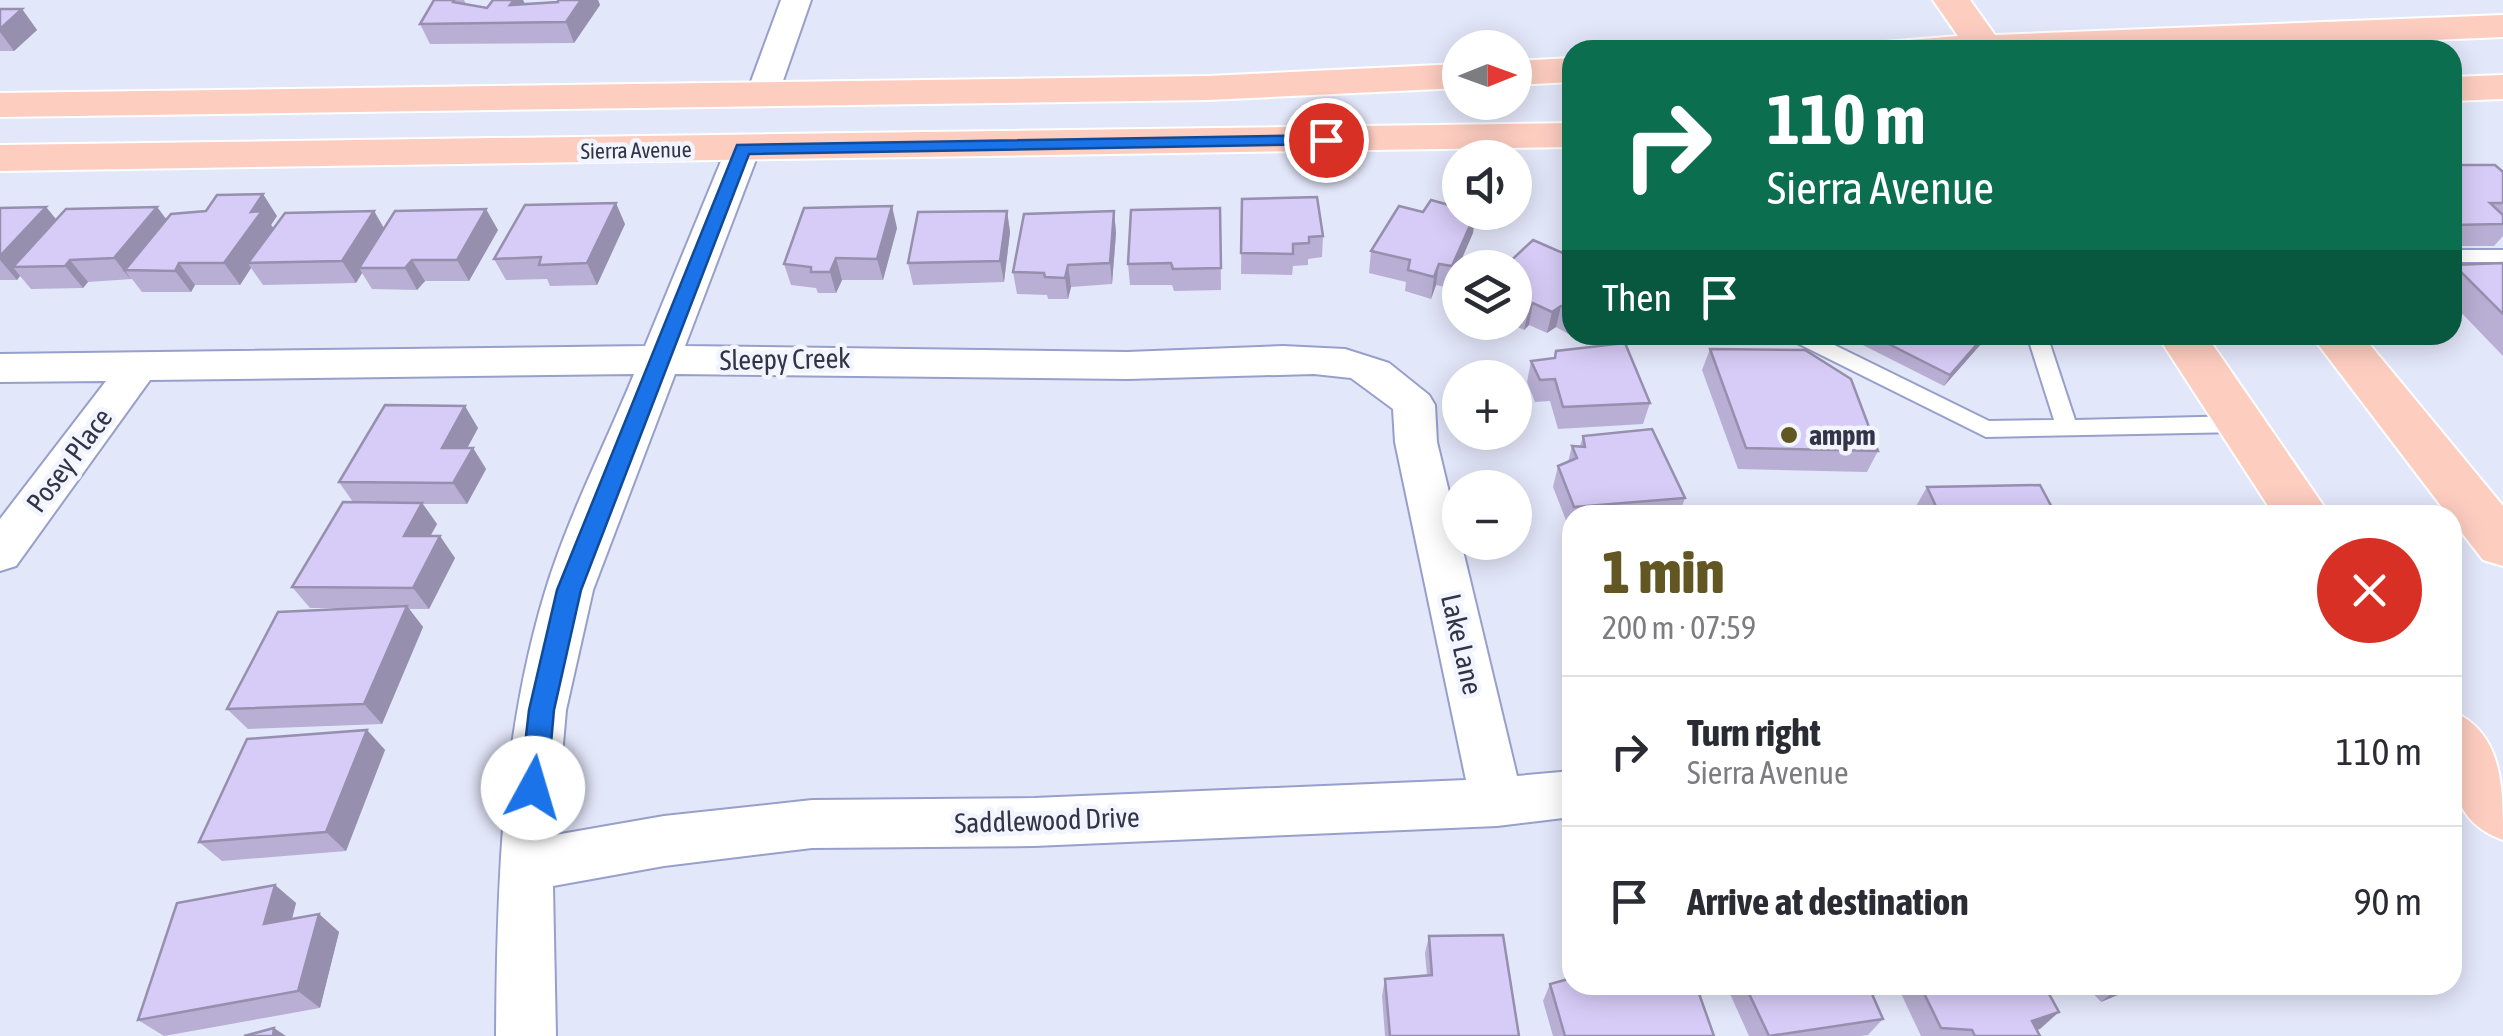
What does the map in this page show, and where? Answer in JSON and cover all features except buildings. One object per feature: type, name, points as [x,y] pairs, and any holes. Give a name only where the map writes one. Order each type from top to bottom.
[{"type":"main road","points":[[1950,0],[1979,40]]},
{"type":"main road","points":[[2061,40],[2503,26]]},
{"type":"main road","points":[[1532,72],[1562,71]]},
{"type":"main road","name":"Sierra Avenue","points":[[0,105],[1208,88],[1442,77]]},
{"type":"main road","points":[[2462,89],[2503,87]]},
{"type":"main road","name":"Sierra Avenue","points":[[0,158],[1562,135]]},
{"type":"main road","points":[[2189,345],[2297,505]]},
{"type":"main road","points":[[2343,345],[2503,545]]},
{"type":"main road","points":[[2462,752],[2503,811]]},
{"type":"street","points":[[762,94],[796,0]]},
{"type":"street","points":[[526,1036],[525,866],[542,710],[569,590],[743,148]]},
{"type":"street","name":"Sleepy Creek","points":[[0,368],[910,358],[1102,365],[1282,360],[1348,364],[1388,378]]},
{"type":"street","name":"Posey Place","points":[[0,553],[138,368]]},
{"type":"street","name":"Lake Lane","points":[[1388,378],[1414,405],[1416,442],[1497,802]]},
{"type":"street","name":"Saddlewood Drive","points":[[525,866],[664,841],[812,824],[1034,822],[1497,802],[1562,795]]},
{"type":"lane","points":[[2462,256],[2503,256]]},
{"type":"lane","points":[[1818,345],[1986,429],[2242,424]]},
{"type":"lane","points":[[2040,345],[2066,428]]},
{"type":"place","name":"ampm","points":[[1789,435]]},
{"type":"route","points":[[533,788],[542,710],[569,590],[743,148],[1326,140]]}]
